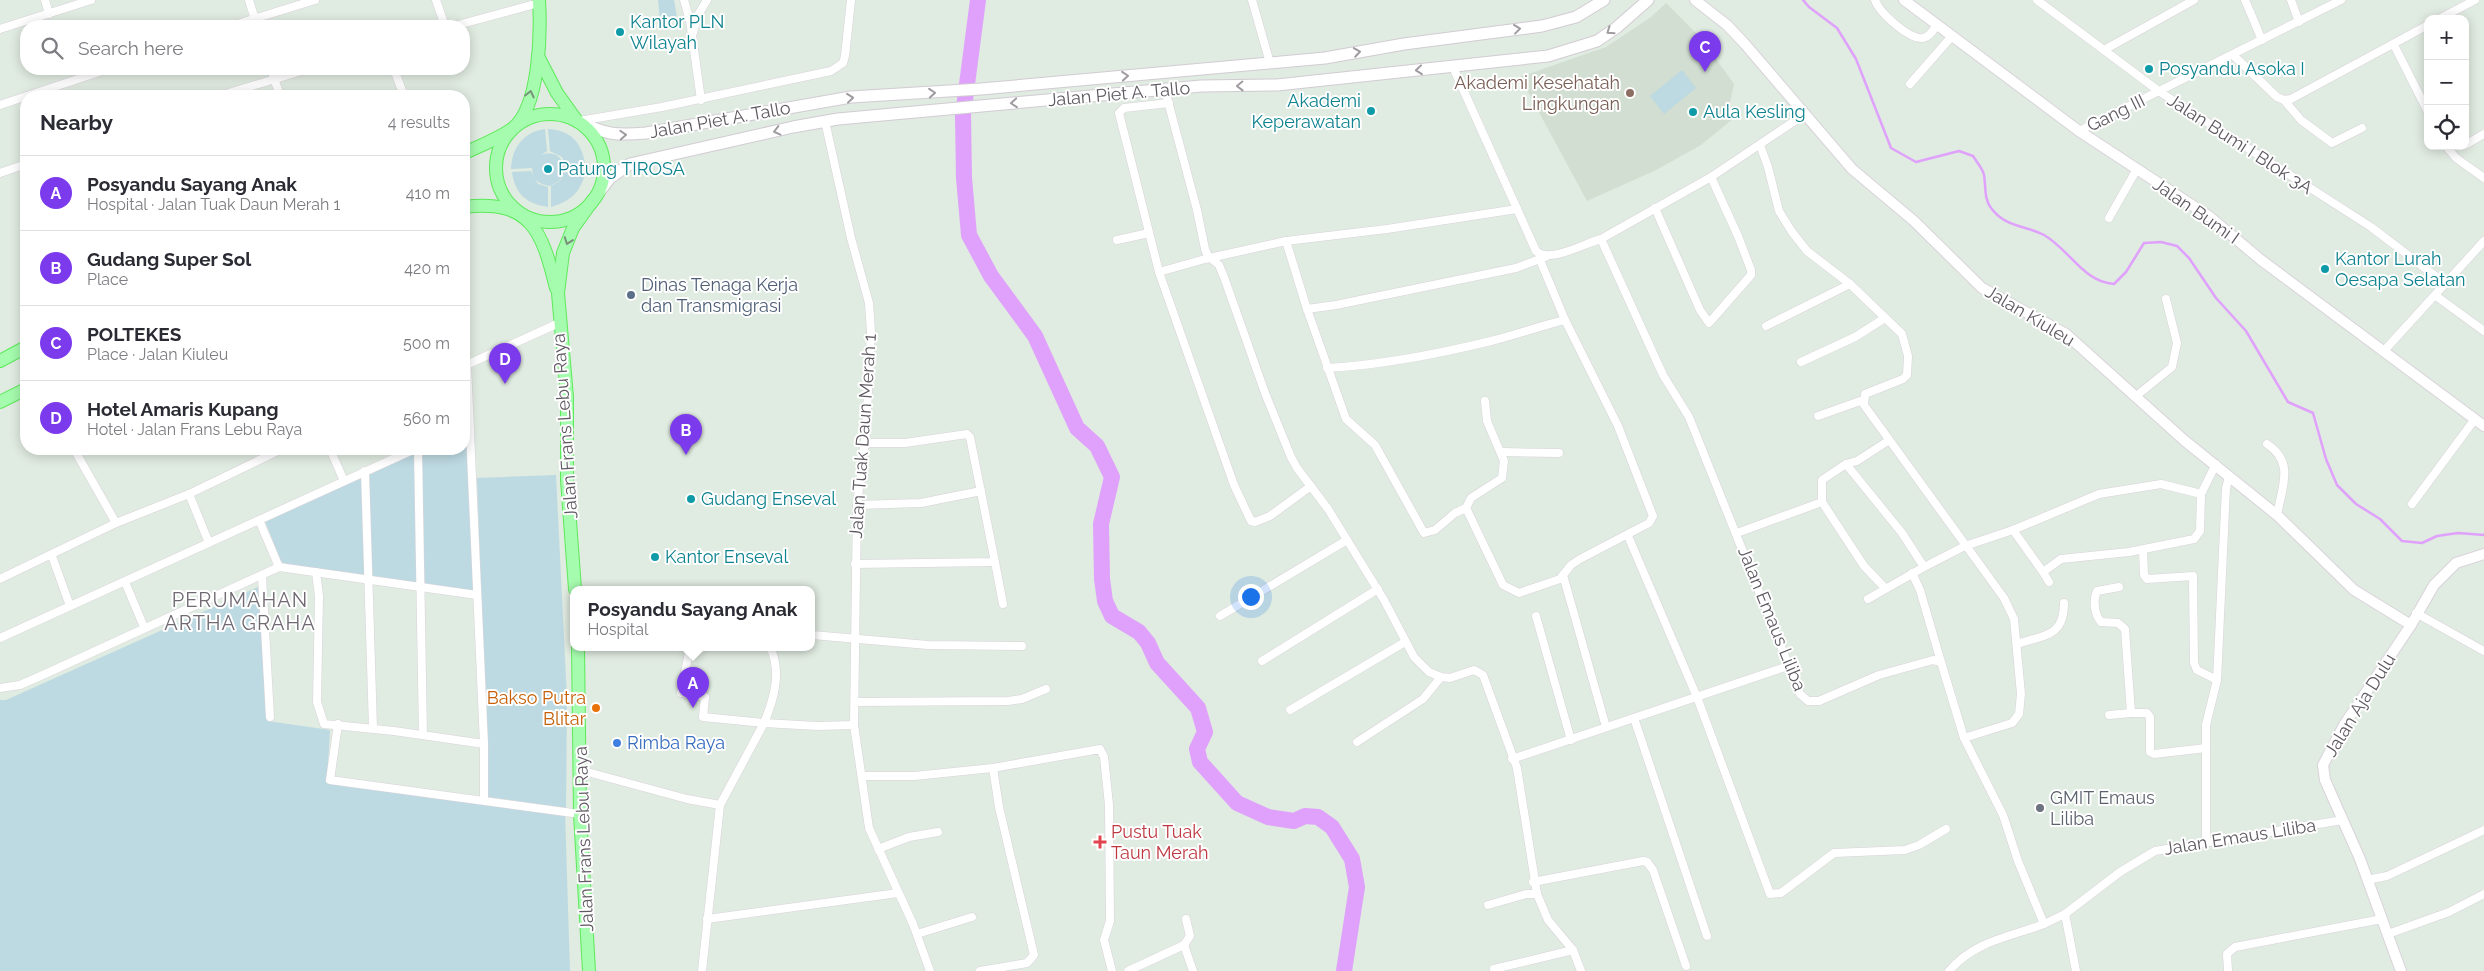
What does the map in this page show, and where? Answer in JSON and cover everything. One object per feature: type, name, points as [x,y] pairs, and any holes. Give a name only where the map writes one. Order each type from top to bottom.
[{"type":"main road","name":"Jalan Piet A. Tallo","points":[[577,121],[603,133],[616,135],[646,133],[826,101],[1293,62],[1404,44],[1542,26],[1576,17],[1604,0]]},
{"type":"main road","name":"Jalan Piet A. Tallo","points":[[593,200],[610,178],[630,164],[825,121],[1165,90],[1277,85],[1548,56],[1597,41],[1616,28],[1648,0]]},
{"type":"main road","points":[[522,215],[513,208],[500,190],[495,168],[500,146],[514,128],[528,103],[539,58],[539,1]]},
{"type":"main road","points":[[470,206],[484,205],[543,222],[560,221],[576,215],[593,200],[603,180],[603,157],[594,136],[577,121],[557,93],[539,58]]},
{"type":"main road","points":[[470,151],[484,145],[523,121],[544,114],[556,114],[577,121]]},
{"type":"main road","name":"Jalan Frans Lebu Raya","points":[[575,586],[568,480],[567,397],[559,323],[558,292],[564,253],[573,228],[593,200]]},
{"type":"main road","name":"Jalan Frans Lebu Raya","points":[[522,215],[536,229],[546,250],[558,292]]},
{"type":"main road","points":[[1,357],[20,349]]},
{"type":"main road","points":[[0,402],[20,392]]},
{"type":"main road","name":"Jalan Frans Lebu Raya","points":[[578,651],[580,814],[589,971]]},
{"type":"street","points":[[45,0],[49,14]]},
{"type":"street","points":[[29,20],[91,0]]},
{"type":"street","points":[[249,0],[254,18]]},
{"type":"street","points":[[248,20],[315,0]]},
{"type":"street","points":[[436,0],[443,20]]},
{"type":"street","points":[[684,0],[692,35],[700,100]]},
{"type":"street","points":[[692,35],[698,15],[707,0]]},
{"type":"street","points":[[577,121],[700,100],[815,76],[837,68],[846,56],[851,0]]},
{"type":"street","points":[[1252,0],[1270,63]]},
{"type":"street","name":"Jalan Kiuleu","points":[[1695,0],[1727,25],[1852,168],[1914,221],[1982,288],[2066,334],[2185,441],[2216,464],[2229,477],[2277,515],[2354,590],[2411,625]]},
{"type":"street","points":[[1874,0],[1889,19],[1909,35],[1921,39],[1928,36],[1937,25]]},
{"type":"street","name":"Jalan Bumi I","points":[[1904,0],[2079,131],[2210,217],[2261,260],[2484,426]]},
{"type":"street","name":"Jalan Bumi I Blok 3A","points":[[2037,0],[2160,92],[2371,227],[2446,284]]},
{"type":"street","points":[[2104,50],[2194,0]]},
{"type":"street","points":[[2245,0],[2262,40]]},
{"type":"street","points":[[2291,0],[2299,22]]},
{"type":"street","name":"Gang III","points":[[2079,131],[2341,0]]},
{"type":"street","points":[[2446,15],[2474,0]]},
{"type":"street","points":[[470,21],[539,1]]},
{"type":"street","points":[[0,29],[20,23]]},
{"type":"street","points":[[2284,100],[2291,99],[2424,27]]},
{"type":"street","points":[[1910,84],[1952,36]]},
{"type":"street","points":[[2394,45],[2424,105]]},
{"type":"street","points":[[2233,55],[2278,97],[2284,100],[2301,120],[2332,143],[2362,128]]},
{"type":"street","points":[[1453,67],[1539,254],[1559,254],[1601,238],[1711,178],[1805,114]]},
{"type":"street","points":[[45,90],[90,75]]},
{"type":"street","points":[[273,75],[278,90]]},
{"type":"street","points":[[240,90],[289,75]]},
{"type":"street","points":[[396,75],[402,90]]},
{"type":"street","points":[[1165,90],[1197,210],[1204,249],[1219,265],[1224,276],[1244,336],[1283,439],[1298,468],[1378,589],[1405,642],[1421,666],[1441,677],[1450,678],[1474,670],[1483,675],[1512,759],[1517,768],[1525,810],[1533,882],[1548,920],[1573,950],[1581,971]]},
{"type":"street","points":[[0,105],[20,98]]},
{"type":"street","points":[[1169,103],[1124,108],[1119,113],[1159,272],[1234,485],[1251,520],[1255,522],[1270,516],[1311,486]]},
{"type":"street","name":"Jalan Tuak Daun Merah 1","points":[[825,121],[851,238],[868,303],[871,332],[866,432],[856,506],[854,725],[866,815],[878,849],[917,934],[930,971]]},
{"type":"street","points":[[2469,142],[2484,134]]},
{"type":"street","points":[[1760,145],[1783,218],[1807,251],[1850,284],[1902,334],[1906,345],[1907,374],[1903,379],[1869,392],[1863,400],[1818,416]]},
{"type":"street","points":[[2448,150],[2484,178]]},
{"type":"street","points":[[0,173],[20,168]]},
{"type":"street","points":[[2109,218],[2137,170]]},
{"type":"street","points":[[1655,208],[1700,310],[1709,323],[1751,275],[1751,270],[1738,236],[1711,178]]},
{"type":"street","points":[[1159,272],[1286,241],[1387,229],[1517,209]]},
{"type":"street","points":[[1117,240],[1148,233]]},
{"type":"street","name":"Jalan Emaus Liliba","points":[[1601,238],[1663,376],[1689,417],[1800,694],[1812,702],[1880,675],[1933,660],[1941,662]]},
{"type":"street","points":[[1286,241],[1307,309],[1346,419],[1375,446],[1424,533],[1430,533],[1455,513],[1466,508],[1471,498],[1502,478],[1505,469],[1501,452],[1487,421],[1485,401]]},
{"type":"street","points":[[2383,352],[2436,296],[2484,241]]},
{"type":"street","points":[[1307,309],[1336,305],[1516,268],[1540,260],[1548,255]]},
{"type":"street","points":[[1466,508],[1503,585],[1519,593],[1560,579],[1572,565],[1650,523],[1653,516],[1618,426],[1564,320],[1540,260]]},
{"type":"street","points":[[1766,326],[1850,284]]},
{"type":"street","points":[[2436,296],[2484,331]]},
{"type":"street","points":[[2135,397],[2172,367],[2177,343],[2166,299]]},
{"type":"street","points":[[1801,362],[1855,337],[1885,318]]},
{"type":"street","points":[[1327,368],[1355,367],[1448,351],[1492,341],[1564,320]]},
{"type":"street","points":[[470,364],[559,323]]},
{"type":"street","points":[[1863,400],[1888,441],[2012,612],[2021,694],[2017,719],[2012,723],[1964,738]]},
{"type":"street","points":[[2412,504],[2475,419]]},
{"type":"street","points":[[864,443],[905,443],[967,434],[970,437],[1003,604]]},
{"type":"street","points":[[1885,588],[1864,566],[1822,502],[1822,480],[1846,464],[1857,461],[1888,441]]},
{"type":"street","points":[[2267,444],[2277,450],[2283,458],[2285,469],[2277,515]]},
{"type":"street","points":[[1501,452],[1559,453]]},
{"type":"street","points":[[77,455],[116,523]]},
{"type":"street","points":[[0,579],[52,556],[116,523],[188,494],[269,455]]},
{"type":"street","points":[[333,455],[344,481]]},
{"type":"street","points":[[0,638],[403,455]]},
{"type":"street","points":[[417,455],[423,735]]},
{"type":"street","points":[[469,455],[484,744],[484,800]]},
{"type":"street","points":[[1846,464],[1902,533],[1924,568]]},
{"type":"street","points":[[2043,572],[2061,559],[2143,550],[2187,542],[2197,537],[2200,531],[2201,494],[2216,464]]},
{"type":"street","points":[[365,471],[373,728]]},
{"type":"street","points":[[2206,843],[2206,725],[2217,680],[2226,488],[2229,477]]},
{"type":"street","points":[[1868,599],[1912,573],[1965,546],[2013,530],[2089,497],[2117,490],[2161,484],[2201,494]]},
{"type":"street","points":[[856,506],[921,503],[981,491]]},
{"type":"street","points":[[188,494],[209,543]]},
{"type":"street","points":[[1737,533],[1822,502]]},
{"type":"street","points":[[259,520],[279,567]]},
{"type":"street","points":[[2013,530],[2049,582]]},
{"type":"street","points":[[1628,536],[1697,697],[1770,894],[1781,893],[1834,852],[1905,850],[1919,845],[1946,829]]},
{"type":"street","points":[[1220,616],[1347,540]]},
{"type":"street","points":[[2143,550],[2144,575],[2147,579],[2193,576],[2194,663],[2197,670],[2217,680]]},
{"type":"street","name":"Jalan Aja Dulu","points":[[2401,971],[2367,880],[2325,780],[2323,765],[2344,725],[2411,625],[2429,591],[2447,570],[2464,560],[2484,554]]},
{"type":"street","points":[[52,556],[70,606]]},
{"type":"street","points":[[855,564],[995,562]]},
{"type":"street","points":[[0,688],[28,681],[279,567],[477,595]]},
{"type":"street","points":[[316,572],[319,596],[317,702],[324,724],[373,728],[484,744]]},
{"type":"street","points":[[1912,573],[1920,590],[1964,738],[2003,815],[2018,861],[2044,924]]},
{"type":"street","points":[[1563,575],[1606,727]]},
{"type":"street","points":[[262,576],[270,717]]},
{"type":"street","points":[[125,582],[144,628]]},
{"type":"street","points":[[2119,587],[2097,590],[2095,602],[2096,616],[2101,622],[2122,624],[2125,629],[2132,713]]},
{"type":"street","points":[[1262,661],[1378,589]]},
{"type":"street","points":[[2017,644],[2056,630],[2064,620],[2064,603]]},
{"type":"street","points":[[2416,613],[2484,651]]},
{"type":"street","points":[[1536,616],[1571,740]]},
{"type":"street","points":[[815,635],[928,645],[1022,646]]},
{"type":"street","points":[[1290,710],[1405,642]]},
{"type":"street","points":[[689,651],[681,692],[705,697],[703,717],[818,726],[854,725]]},
{"type":"street","points":[[702,971],[720,805],[764,723],[776,685],[776,663],[772,651]]},
{"type":"street","points":[[1512,759],[1788,666]]},
{"type":"street","points":[[1357,742],[1424,699],[1441,677]]},
{"type":"street","points":[[855,702],[1008,702],[1022,699],[1046,688]]},
{"type":"street","points":[[2109,715],[2147,713],[2150,717],[2152,753],[2206,748]]},
{"type":"street","points":[[1634,718],[1707,936]]},
{"type":"street","points":[[338,724],[330,780],[580,814]]},
{"type":"street","points":[[862,776],[914,776],[993,768],[1095,748],[1100,750],[1104,757],[1109,805],[1110,921],[1104,940],[1112,971]]},
{"type":"street","points":[[980,971],[1027,963],[1034,955],[998,807],[993,768]]},
{"type":"street","points":[[580,770],[687,799],[720,805]]},
{"type":"street","name":"Jalan Emaus Liliba","points":[[1950,971],[1968,953],[1985,943],[2044,924],[2065,914],[2120,872],[2155,851],[2343,820]]},
{"type":"street","points":[[2367,880],[2387,876],[2484,830]]},
{"type":"street","points":[[878,849],[909,837],[938,832]]},
{"type":"street","points":[[1533,882],[1643,861],[1647,862],[1654,870],[1686,966]]},
{"type":"street","points":[[708,919],[898,893]]},
{"type":"street","points":[[1488,905],[1526,894],[1537,894]]},
{"type":"street","points":[[2388,934],[2449,912],[2484,894]]},
{"type":"street","points":[[2065,914],[2076,971]]},
{"type":"street","points":[[917,934],[972,917]]},
{"type":"street","points":[[1128,971],[1184,945],[1190,936],[1186,919]]},
{"type":"street","points":[[2228,971],[2227,954],[2235,947],[2382,919]]},
{"type":"street","points":[[1184,945],[1193,971]]},
{"type":"street","points":[[1494,969],[1573,950]]},
{"type":"shaded area","points":[[658,0],[674,0],[677,17],[660,20]]},
{"type":"shaded area","name":"Akademi Kesehatah Lingkungan","points":[[1666,3],[1701,38],[1734,84],[1730,102],[1734,118],[1701,145],[1656,170],[1587,201],[1520,77],[1606,47],[1651,17]]},
{"type":"shaded area","points":[[1682,70],[1696,88],[1664,114],[1650,96]]},
{"type":"shaded area","points":[[545,129],[547,151],[541,155],[551,154],[558,156],[563,163],[565,173],[560,180],[550,186],[537,181],[532,168],[511,169],[516,148],[520,142],[525,137]]},
{"type":"shaded area","points":[[548,129],[563,132],[574,139],[581,149],[585,164],[566,166],[562,157],[550,151]]},
{"type":"shaded area","points":[[586,167],[582,182],[571,198],[551,207],[551,186],[561,180],[567,168]]},
{"type":"shaded area","points":[[531,171],[538,184],[548,187],[548,207],[541,206],[523,197],[516,186],[512,172]]},
{"type":"shaded area","points":[[411,455],[467,455],[474,591],[282,564],[265,521]]},
{"type":"shaded area","points":[[556,475],[567,699],[566,808],[488,797],[477,478]]},
{"type":"shaded area","points":[[258,587],[267,721],[330,730],[327,782],[565,813],[570,971],[0,971],[0,700],[6,700]]},
{"type":"waterway","points":[[978,0],[963,115],[964,178],[969,235],[991,276],[1035,336],[1077,428],[1097,446],[1112,477],[1101,524],[1102,579],[1105,601],[1112,616],[1139,632],[1148,643],[1157,663],[1198,708],[1205,732],[1197,749],[1200,762],[1237,803],[1268,817],[1294,821],[1305,816],[1318,817],[1332,827],[1352,859],[1357,887],[1344,971]]},
{"type":"waterway","points":[[1803,0],[1809,7],[1837,28],[1856,59],[1891,148],[1916,162],[1959,151],[1973,156],[1981,168],[1985,179],[1987,201],[1997,214],[2009,223],[2044,235],[2085,271],[2103,282],[2114,284],[2126,272],[2144,243],[2161,242],[2177,246],[2189,258],[2216,298],[2246,331],[2288,402],[2313,413],[2326,459],[2337,485],[2356,504],[2380,519],[2402,541],[2422,543],[2437,536],[2458,533],[2484,535]]},
{"type":"place","name":"Kantor PLN Wilayah","points":[[620,32]]},
{"type":"place","name":"Posyandu Asoka I","points":[[2149,69]]},
{"type":"place","name":"POLTEKES","points":[[1705,72]]},
{"type":"place","name":"Akademi Kesehatah Lingkungan","points":[[1630,93]]},
{"type":"place","name":"Akademi Keperawatan","points":[[1371,111]]},
{"type":"place","name":"Aula Kesling","points":[[1693,112]]},
{"type":"place","name":"Patung TIROSA","points":[[548,169]]},
{"type":"place","name":"Kantor Lurah Oesapa Selatan","points":[[2325,269]]},
{"type":"place","name":"Dinas Tenaga Kerja dan Transmigrasi","points":[[631,295]]},
{"type":"place","name":"Hotel Amaris Kupang","points":[[505,384]]},
{"type":"place","name":"Gudang Super Sol","points":[[686,455]]},
{"type":"place","name":"Gudang Enseval","points":[[691,499]]},
{"type":"place","name":"Kantor Enseval","points":[[655,557]]},
{"type":"place","name":"Bakso Putra Blitar","points":[[596,708]]},
{"type":"place","name":"Posyandu Sayang Anak","points":[[693,708]]},
{"type":"place","name":"Rimba Raya","points":[[617,743]]},
{"type":"place","name":"GMIT Emaus Liliba","points":[[2040,808]]},
{"type":"place","name":"Pustu Tuak Taun Merah","points":[[1100,842]]},
{"type":"district","name":"PERUMAHAN ARTHA GRAHA","points":[[240,612]]}]
